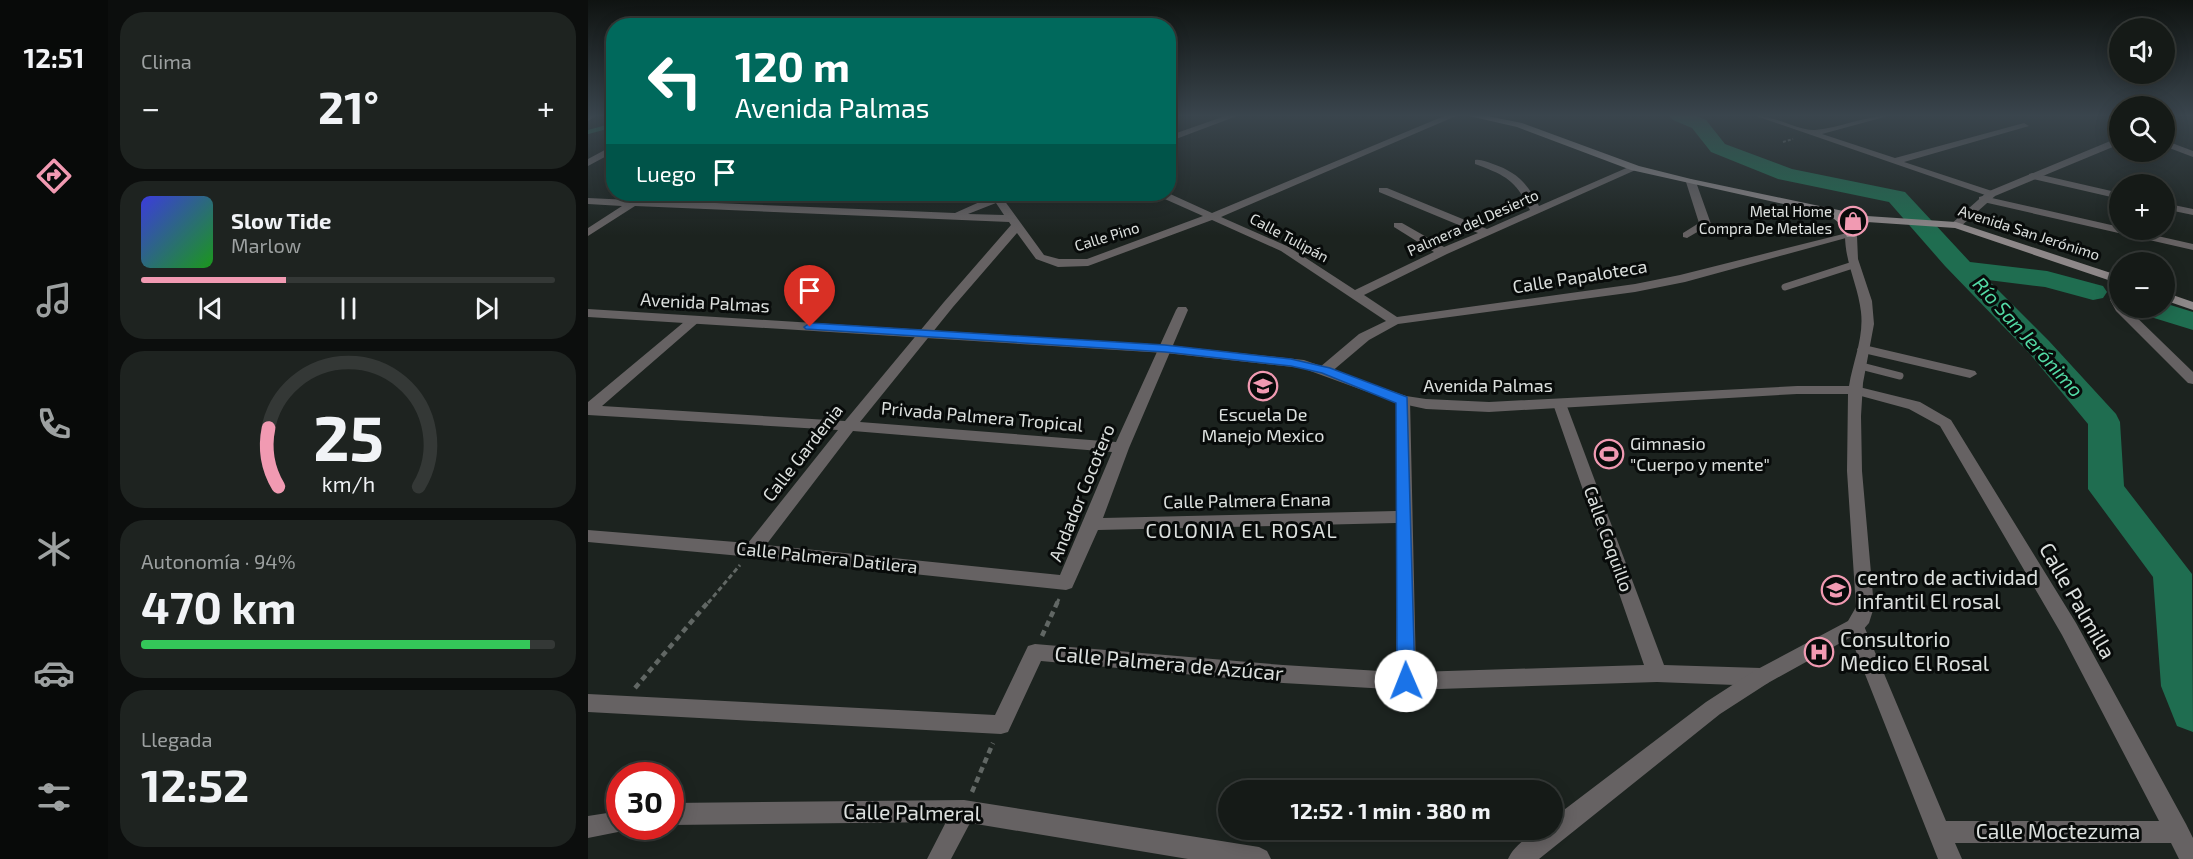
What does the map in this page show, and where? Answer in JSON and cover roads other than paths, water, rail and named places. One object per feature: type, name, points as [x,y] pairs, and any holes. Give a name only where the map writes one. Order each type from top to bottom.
[{"type":"main road","name":"Avenida San Jerónimo","points":[[1603,156],[1635,168],[1691,182],[1867,219],[1956,225],[2109,277]]},
{"type":"main road","points":[[1832,212],[1843,221],[1851,235]]},
{"type":"main road","points":[[2175,300],[2193,306]]},
{"type":"street","name":"Calle Pino","points":[[1015,222],[1040,257],[1048,261],[1069,264],[1088,262],[1211,217],[1356,156]]},
{"type":"street","points":[[1886,156],[1987,196],[2193,247]]},
{"type":"street","points":[[1899,160],[1913,156]]},
{"type":"street","points":[[1956,225],[1987,196],[2081,156]]},
{"type":"street","points":[[1478,162],[1516,177],[1528,194],[1536,212]]},
{"type":"street","name":"Palmera del Desierto","points":[[1356,294],[1443,252],[1635,168]]},
{"type":"street","points":[[2033,176],[2109,193]]},
{"type":"street","points":[[1687,235],[1705,224],[1691,182]]},
{"type":"street","points":[[1383,190],[1488,233]]},
{"type":"street","points":[[588,201],[957,214],[1015,222]]},
{"type":"street","points":[[588,233],[635,201]]},
{"type":"street","points":[[957,214],[990,201]]},
{"type":"street","points":[[999,201],[1015,222]]},
{"type":"street","name":"Calle Tulipán","points":[[1176,201],[1285,249],[1395,321]]},
{"type":"street","points":[[2175,208],[2193,212]]},
{"type":"street","points":[[1520,859],[1713,708],[1761,677],[1855,626],[1862,618],[1865,607],[1855,450],[1855,390],[1868,323],[1866,302],[1850,255],[1851,235],[1867,219]]},
{"type":"street","name":"Calle Gardenia","points":[[752,550],[848,426],[1015,222]]},
{"type":"street","points":[[1398,225],[1443,252]]},
{"type":"street","name":"Calle Papaloteca","points":[[1325,370],[1364,337],[1395,321],[1635,288],[1681,279],[1851,235]]},
{"type":"street","name":"Andador Cocotero","points":[[1066,583],[1092,524],[1120,448],[1182,310]]},
{"type":"street","name":"Avenida Palmas","points":[[588,314],[1165,349],[1297,363],[1325,370],[1402,400],[1471,406],[1560,404],[1797,390],[1855,390]]},
{"type":"street","points":[[2131,318],[2193,380]]},
{"type":"street","points":[[588,410],[695,320]]},
{"type":"street","points":[[1864,349],[1970,374]]},
{"type":"street","name":"Calle Palmilla","points":[[1855,390],[1917,406],[1936,414],[1946,423],[2069,629],[2192,859]]},
{"type":"street","points":[[1402,400],[1406,681]]},
{"type":"street","name":"Calle Coquillo","points":[[1560,404],[1657,673]]},
{"type":"street","name":"Privada Palmera Tropical","points":[[588,410],[848,426],[1120,448]]},
{"type":"street","name":"Calle Palmera Enana","points":[[1092,524],[1403,518]]},
{"type":"street","name":"Calle Palmera Datilera","points":[[588,536],[752,550],[1066,583]]},
{"type":"street","points":[[1855,626],[1950,859]]},
{"type":"street","name":"Calle Palmera de Azúcar","points":[[588,703],[1002,725],[1035,652],[1283,674],[1406,681],[1657,673],[1761,677]]},
{"type":"street","points":[[939,859],[964,811]]},
{"type":"street","name":"Calle Palmeral","points":[[684,814],[964,811],[1259,859]]},
{"type":"street","points":[[588,827],[606,824]]},
{"type":"street","name":"Calle Moctezuma","points":[[1939,832],[2178,832]]},
{"type":"lane","points":[[1785,287],[1853,265]]},
{"type":"lane","points":[[1861,366],[1900,376]]},
{"type":"waterway","name":"Río San Jerónimo","points":[[1739,156],[1786,174],[1897,197],[1954,261],[2039,347],[2104,422],[2106,489],[2172,574],[2183,686],[2193,712]]},
{"type":"waterway","points":[[1963,269],[2047,279],[2093,292]]},
{"type":"waterway","points":[[2175,315],[2193,321]]},
{"type":"place","name":"Metal Home Compra De Metales","points":[[1853,221]]},
{"type":"place","name":"Escuela De Manejo Mexico","points":[[1263,386]]},
{"type":"place","name":"Gimnasio \"Cuerpo y mente\"","points":[[1609,454]]},
{"type":"place","name":"centro de actividad infantil El rosal","points":[[1836,590]]},
{"type":"place","name":"Consultorio Medico El Rosal","points":[[1819,652]]},
{"type":"district","name":"COLONIA EL ROSAL","points":[[1242,531]]}]
